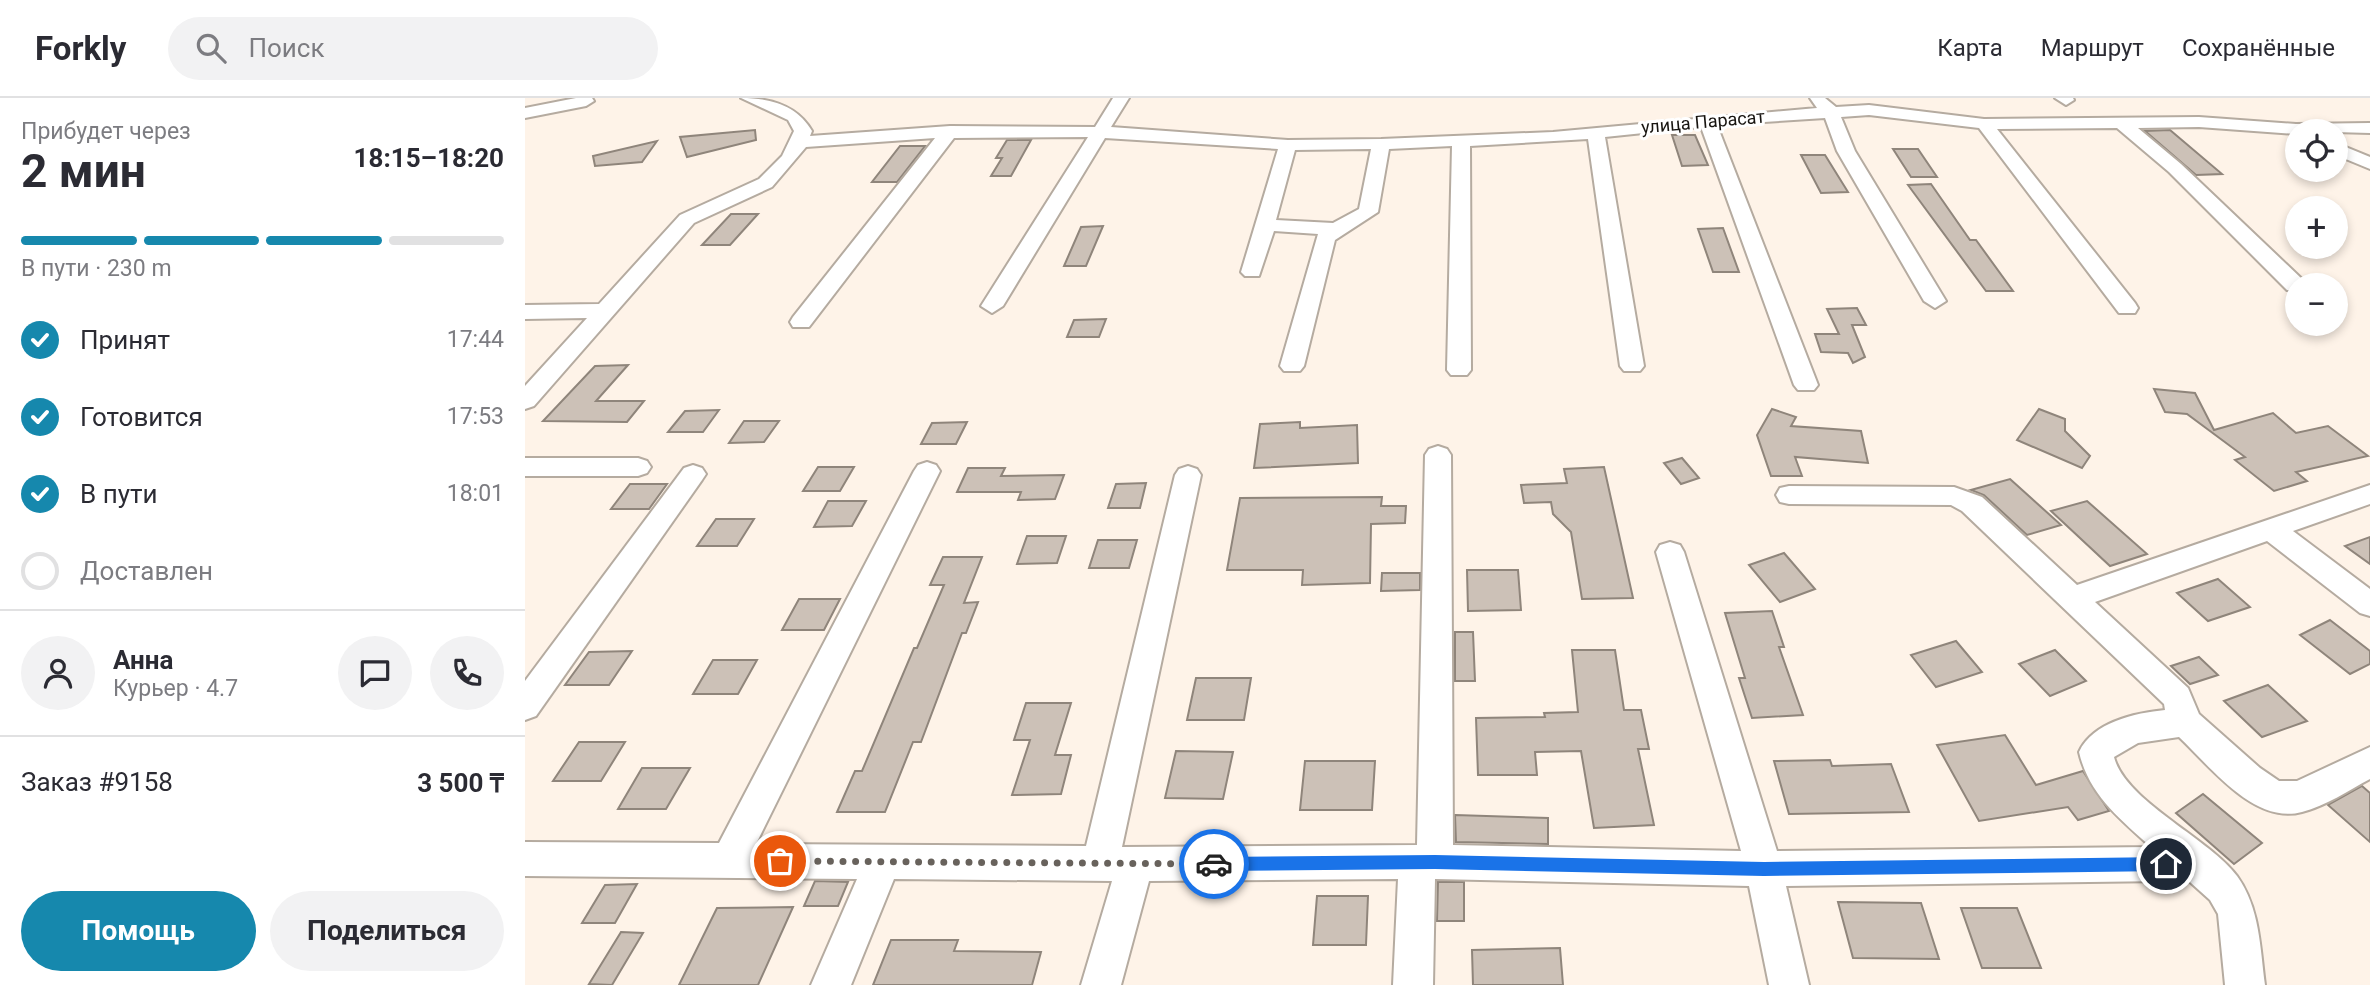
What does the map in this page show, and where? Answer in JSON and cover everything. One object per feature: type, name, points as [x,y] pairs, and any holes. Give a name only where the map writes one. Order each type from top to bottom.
[{"type":"street","points":[[525,401],[687,219],[708,207],[752,194],[766,185],[800,142],[803,131],[795,117],[749,98]]},
{"type":"street","points":[[992,306],[1121,98]]},
{"type":"street","points":[[1815,98],[1831,112],[1846,151],[1935,302]]},
{"type":"street","points":[[525,113],[586,101]]},
{"type":"street","name":"улица Парасат","points":[[800,142],[950,131],[1098,132],[1291,153],[1379,153],[1461,140],[1869,110],[1984,124],[2199,122],[2285,129]]},
{"type":"street","points":[[1707,121],[1807,385]]},
{"type":"street","points":[[1984,124],[2127,308]]},
{"type":"street","points":[[2123,124],[2175,168],[2285,275]]},
{"type":"street","name":"улица Парасат","points":[[2348,129],[2370,128]]},
{"type":"street","points":[[801,322],[950,131]]},
{"type":"street","points":[[1595,132],[1632,366]]},
{"type":"street","points":[[1459,370],[1461,140]]},
{"type":"street","points":[[1252,272],[1291,153]]},
{"type":"street","points":[[1278,226],[1333,229],[1356,222],[1368,212],[1379,153]]},
{"type":"street","points":[[2348,154],[2370,164]]},
{"type":"street","points":[[1292,366],[1325,238],[1333,229]]},
{"type":"street","points":[[525,313],[605,311]]},
{"type":"street","points":[[1412,985],[1426,862],[1438,455]]},
{"type":"street","points":[[525,467],[638,467]]},
{"type":"street","points":[[729,861],[927,471]]},
{"type":"street","points":[[525,706],[693,474]]},
{"type":"street","points":[[1101,985],[1117,864],[1188,475]]},
{"type":"street","points":[[2073,598],[2370,494]]},
{"type":"street","points":[[1789,495],[1954,496],[1972,504],[2177,697],[2186,722],[2248,779],[2274,797],[2300,797],[2370,762]]},
{"type":"street","points":[[2271,529],[2370,605]]},
{"type":"street","points":[[1670,552],[1764,869],[1790,985]]},
{"type":"street","points":[[2186,722],[2139,726],[2110,738],[2096,752],[2101,773],[2121,798],[2223,887],[2236,911],[2245,985]]},
{"type":"street","points":[[525,859],[1117,864],[1426,862],[1764,869],[2166,864],[2182,851]]},
{"type":"street","points":[[831,985],[883,862]]},
{"type":"building","points":[[755,130],[756,140],[687,157],[680,137]]},
{"type":"building","points":[[2170,130],[2222,174],[2196,175],[2145,131]]},
{"type":"building","points":[[1672,135],[1695,135],[1708,165],[1682,166]]},
{"type":"building","points":[[1007,140],[1031,140],[1011,176],[991,176],[1002,158],[996,158]]},
{"type":"building","points":[[657,141],[642,162],[595,166],[593,156]]},
{"type":"building","points":[[900,146],[925,146],[897,182],[872,182]]},
{"type":"building","points":[[1893,149],[1918,149],[1937,177],[1911,177]]},
{"type":"building","points":[[1801,155],[1825,155],[1848,192],[1821,193]]},
{"type":"building","points":[[1931,184],[1970,240],[1976,240],[2013,291],[1986,291],[1908,185]]},
{"type":"building","points":[[731,214],[758,214],[730,245],[702,245]]},
{"type":"building","points":[[1103,226],[1086,266],[1064,266],[1081,227]]},
{"type":"building","points":[[1723,228],[1739,272],[1713,272],[1698,229]]},
{"type":"building","points":[[1857,308],[1866,325],[1852,325],[1865,357],[1853,363],[1848,353],[1821,352],[1815,334],[1839,334],[1827,309]]},
{"type":"building","points":[[1106,319],[1099,337],[1067,337],[1074,320]]},
{"type":"building","points":[[628,365],[596,401],[644,401],[627,422],[543,421],[595,366]]},
{"type":"building","points":[[2154,389],[2195,393],[2214,430],[2273,413],[2296,433],[2328,426],[2368,456],[2296,472],[2307,481],[2274,491],[2235,460],[2245,457],[2187,414],[2165,412]]},
{"type":"building","points":[[1772,409],[1796,417],[1791,426],[1861,431],[1868,463],[1795,457],[1802,476],[1771,476],[1757,435]]},
{"type":"building","points":[[2039,409],[2065,419],[2065,431],[2090,456],[2082,468],[2017,440]]},
{"type":"building","points":[[719,410],[703,432],[668,432],[685,411]]},
{"type":"building","points":[[744,421],[779,421],[764,442],[729,443]]},
{"type":"building","points":[[967,422],[956,444],[921,444],[932,423]]},
{"type":"building","points":[[1300,422],[1300,428],[1357,425],[1358,463],[1254,468],[1260,424]]},
{"type":"building","points":[[1682,458],[1699,478],[1681,484],[1664,463]]},
{"type":"building","points":[[818,467],[854,467],[840,491],[803,491]]},
{"type":"building","points":[[1604,467],[1633,598],[1582,599],[1571,532],[1553,514],[1551,502],[1524,503],[1521,485],[1567,483],[1564,469]]},
{"type":"building","points":[[968,468],[1005,468],[1001,476],[1064,475],[1055,499],[1018,500],[1021,492],[957,492]]},
{"type":"building","points":[[2010,479],[2061,525],[2027,535],[1984,495],[1971,490]]},
{"type":"building","points":[[1146,483],[1140,508],[1108,508],[1116,484]]},
{"type":"building","points":[[630,484],[667,484],[649,509],[611,509]]},
{"type":"building","points":[[1382,497],[1381,506],[1406,506],[1405,523],[1371,524],[1370,583],[1302,585],[1303,570],[1227,570],[1240,498]]},
{"type":"building","points":[[828,501],[866,501],[852,526],[814,527]]},
{"type":"building","points":[[2087,501],[2147,554],[2110,566],[2051,511]]},
{"type":"building","points":[[716,519],[754,519],[737,546],[697,546]]},
{"type":"building","points":[[1027,536],[1066,536],[1057,563],[1017,564]]},
{"type":"building","points":[[2370,537],[2370,564],[2345,546]]},
{"type":"building","points":[[1098,540],[1137,540],[1129,568],[1089,568]]},
{"type":"building","points":[[1784,553],[1815,589],[1780,602],[1749,565]]},
{"type":"building","points":[[943,557],[982,557],[964,603],[978,602],[966,633],[962,633],[921,742],[913,742],[885,812],[837,812],[855,771],[862,771],[944,585],[930,585]]},
{"type":"building","points":[[1467,570],[1518,570],[1521,610],[1468,611]]},
{"type":"building","points":[[1382,573],[1420,573],[1420,590],[1381,591]]},
{"type":"building","points":[[2218,579],[2250,607],[2208,621],[2177,593]]},
{"type":"building","points":[[799,599],[840,599],[824,630],[782,630]]},
{"type":"building","points":[[1772,611],[1784,647],[1779,647],[1803,715],[1752,718],[1739,678],[1745,678],[1725,613]]},
{"type":"building","points":[[2330,620],[2370,651],[2370,664],[2350,674],[2300,635]]},
{"type":"building","points":[[1455,632],[1473,632],[1475,681],[1455,681]]},
{"type":"building","points":[[1956,641],[1982,672],[1936,687],[1911,655]]},
{"type":"building","points":[[1572,650],[1615,650],[1624,710],[1641,710],[1649,749],[1638,749],[1654,825],[1594,828],[1581,751],[1535,752],[1537,775],[1478,775],[1476,718],[1545,717],[1544,713],[1578,712]]},
{"type":"building","points":[[2055,650],[2086,681],[2050,696],[2019,664]]},
{"type":"building","points":[[632,651],[609,685],[565,685],[589,652]]},
{"type":"building","points":[[2199,657],[2218,675],[2190,684],[2171,666]]},
{"type":"building","points":[[713,660],[757,660],[738,694],[693,694]]},
{"type":"building","points":[[1196,678],[1251,678],[1244,720],[1187,720]]},
{"type":"building","points":[[2268,685],[2307,721],[2262,737],[2224,701]]},
{"type":"building","points":[[1026,703],[1071,703],[1055,755],[1071,755],[1061,794],[1012,795],[1030,740],[1014,740]]},
{"type":"building","points":[[2005,735],[2036,785],[2083,771],[2109,811],[2078,820],[2068,807],[1979,821],[1937,745]]},
{"type":"building","points":[[579,742],[625,742],[601,781],[553,781]]},
{"type":"building","points":[[1176,751],[1233,752],[1223,799],[1165,798]]},
{"type":"building","points":[[1830,760],[1832,766],[1891,764],[1909,812],[1789,814],[1774,761]]},
{"type":"building","points":[[1305,761],[1375,761],[1372,810],[1300,810]]},
{"type":"building","points":[[642,768],[690,768],[666,809],[618,809]]},
{"type":"building","points":[[2362,786],[2370,793],[2370,842],[2328,805]]},
{"type":"building","points":[[2203,794],[2262,843],[2234,864],[2176,813]]},
{"type":"building","points":[[1455,815],[1548,818],[1548,844],[1456,842]]},
{"type":"building","points":[[815,881],[848,882],[838,906],[804,906]]},
{"type":"building","points":[[1438,882],[1464,882],[1464,921],[1437,921]]},
{"type":"building","points":[[637,884],[615,923],[582,923],[605,885]]},
{"type":"building","points":[[1317,896],[1368,896],[1366,945],[1313,945]]},
{"type":"building","points":[[1838,902],[1921,903],[1939,959],[1853,958]]},
{"type":"building","points":[[793,907],[758,985],[679,985],[717,908]]},
{"type":"building","points":[[1961,908],[2017,908],[2041,968],[1982,968]]},
{"type":"building","points":[[621,932],[643,933],[612,985],[589,984]]},
{"type":"building","points":[[891,940],[958,940],[954,951],[1041,952],[1032,985],[873,985]]},
{"type":"building","points":[[1560,948],[1563,985],[1473,985],[1472,950]]},
{"type":"way so far","points":[[780,861],[1214,864]]},
{"type":"route","points":[[1214,864],[1435,862],[1764,869],[2166,864]]}]
